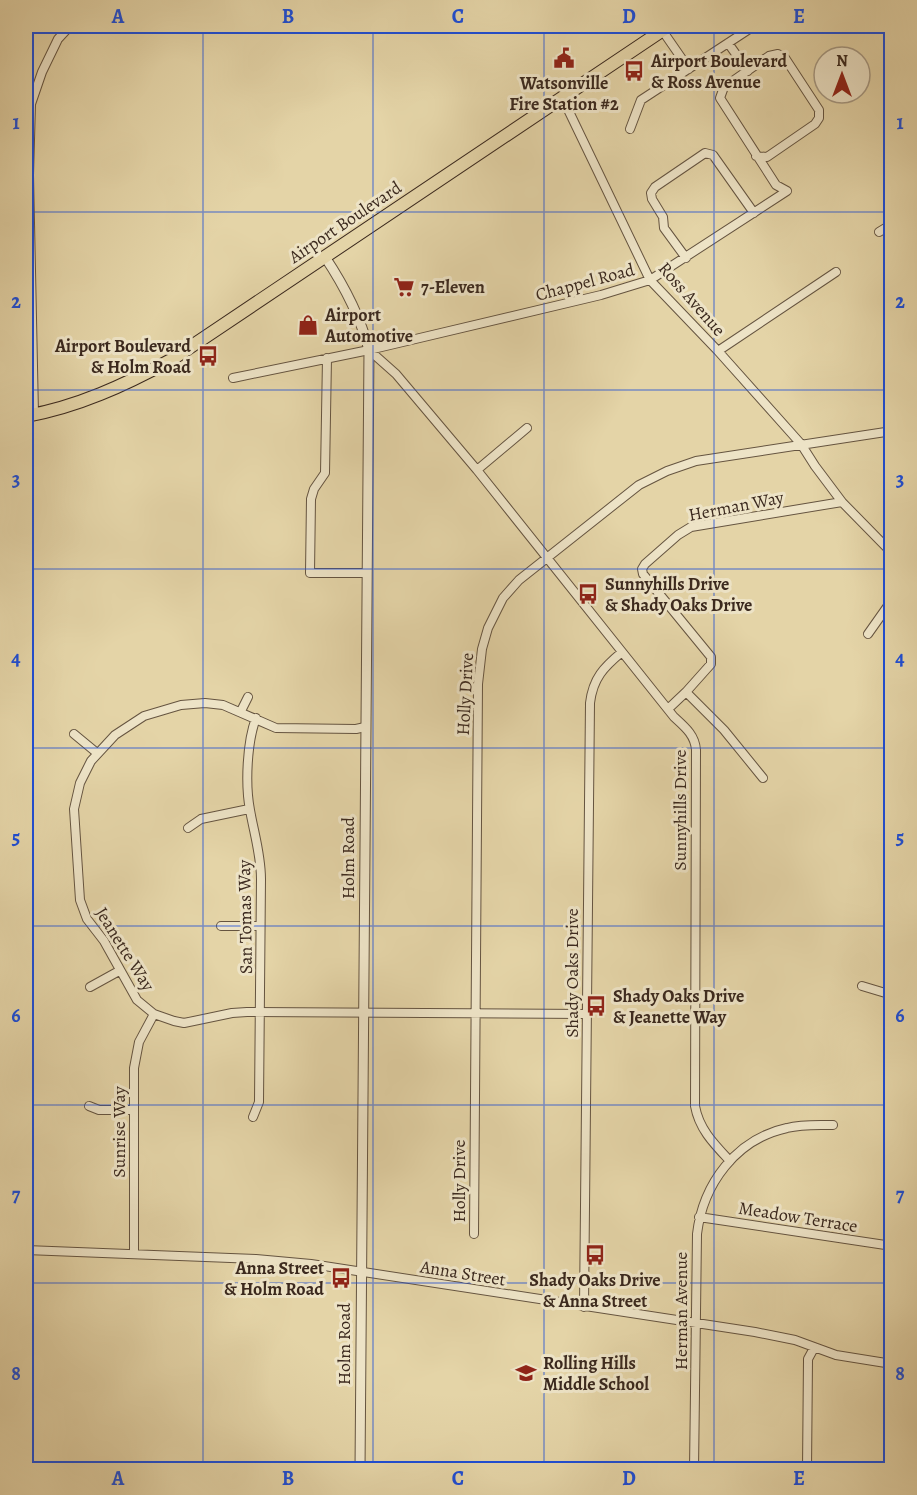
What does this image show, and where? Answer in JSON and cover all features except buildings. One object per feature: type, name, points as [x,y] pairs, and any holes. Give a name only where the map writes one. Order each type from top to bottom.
[{"type":"main road","name":"Airport Boulevard","points":[[30,415],[68,406],[102,394],[162,365],[666,28]]},
{"type":"street","points":[[30,415],[31,104],[42,72],[58,39],[70,26]]},
{"type":"street","points":[[630,129],[641,100],[754,26]]},
{"type":"street","points":[[666,28],[689,69]]},
{"type":"street","points":[[728,43],[748,71]]},
{"type":"street","points":[[769,56],[782,56],[820,114],[815,124],[767,157],[756,156],[720,98],[724,87],[769,56]]},
{"type":"street","name":"Ross Avenue","points":[[562,97],[650,280],[718,351],[801,444],[842,502]]},
{"type":"street","points":[[686,258],[664,228],[662,213],[652,199],[651,193],[655,187],[696,159],[708,153],[713,155],[754,213]]},
{"type":"street","name":"Chappel Road","points":[[233,378],[369,350],[601,295],[650,280],[787,191],[776,185],[756,156]]},
{"type":"street","points":[[879,232],[891,224]]},
{"type":"street","name":"Holm Road","points":[[325,257],[353,303],[363,326],[369,350],[360,1470]]},
{"type":"street","points":[[718,351],[836,272]]},
{"type":"street","name":"Sunnyhills Drive","points":[[369,350],[396,374],[477,470],[674,717],[689,730],[696,746],[695,1106],[704,1131],[730,1161]]},
{"type":"street","points":[[327,358],[326,473],[314,489],[311,499],[310,573],[367,573]]},
{"type":"street","points":[[477,470],[527,428]]},
{"type":"street","name":"Holly Drive","points":[[474,1234],[480,660],[488,628],[504,598],[519,580],[639,485],[667,471],[696,461],[891,431]]},
{"type":"street","points":[[842,502],[891,553]]},
{"type":"street","name":"Herman Way","points":[[668,709],[687,692],[711,664],[711,657],[643,574],[642,569],[645,564],[678,535],[691,527],[842,502]]},
{"type":"street","points":[[868,634],[891,600]]},
{"type":"street","name":"Shady Oaks Drive","points":[[584,1307],[590,702],[593,686],[599,673],[622,652]]},
{"type":"street","points":[[687,692],[724,730],[763,778]]},
{"type":"street","points":[[241,711],[248,698]]},
{"type":"street","name":"Jeanette Way","points":[[365,727],[356,729],[276,728],[241,711],[205,702],[169,708],[135,722],[116,735],[97,753],[83,775],[75,799],[78,890],[87,919],[104,941],[137,1000],[154,1014],[184,1023],[232,1013],[260,1012],[587,1014]]},
{"type":"street","name":"San Tomas Way","points":[[253,1117],[259,1102],[261,864],[249,809],[248,788],[250,733],[256,718]]},
{"type":"street","points":[[74,734],[97,753]]},
{"type":"street","points":[[188,828],[201,819],[249,809]]},
{"type":"street","points":[[222,926],[260,926]]},
{"type":"street","points":[[90,987],[119,971]]},
{"type":"street","points":[[862,986],[891,995]]},
{"type":"street","name":"Sunrise Way","points":[[134,1254],[134,1110],[137,1050],[142,1034],[154,1014]]},
{"type":"street","points":[[89,1106],[99,1110],[134,1110]]},
{"type":"street","name":"Herman Avenue","points":[[694,1470],[697,1234],[699,1217],[710,1187],[730,1161],[751,1143],[775,1131],[796,1126],[833,1125]]},
{"type":"street","name":"Meadow Terrace","points":[[699,1217],[891,1246]]},
{"type":"street","name":"Anna Street","points":[[26,1250],[276,1261],[361,1272],[779,1336],[847,1357],[891,1364]]},
{"type":"street","points":[[807,1470],[808,1359],[814,1348]]},
{"type":"place","name":"Watsonville Fire Station #2","points":[[564,58]]},
{"type":"place","name":"Airport Boulevard & Ross Avenue","points":[[634,71]]},
{"type":"place","name":"7-Eleven","points":[[404,287]]},
{"type":"place","name":"Airport Automotive","points":[[308,325]]},
{"type":"place","name":"Airport Boulevard & Holm Road","points":[[208,356]]},
{"type":"place","name":"Sunnyhills Drive & Shady Oaks Drive","points":[[588,594]]},
{"type":"place","name":"Shady Oaks Drive & Jeanette Way","points":[[596,1006]]},
{"type":"place","name":"Shady Oaks Drive & Anna Street","points":[[595,1255]]},
{"type":"place","name":"Anna Street & Holm Road","points":[[341,1278]]},
{"type":"place","name":"Rolling Hills Middle School","points":[[526,1373]]}]
